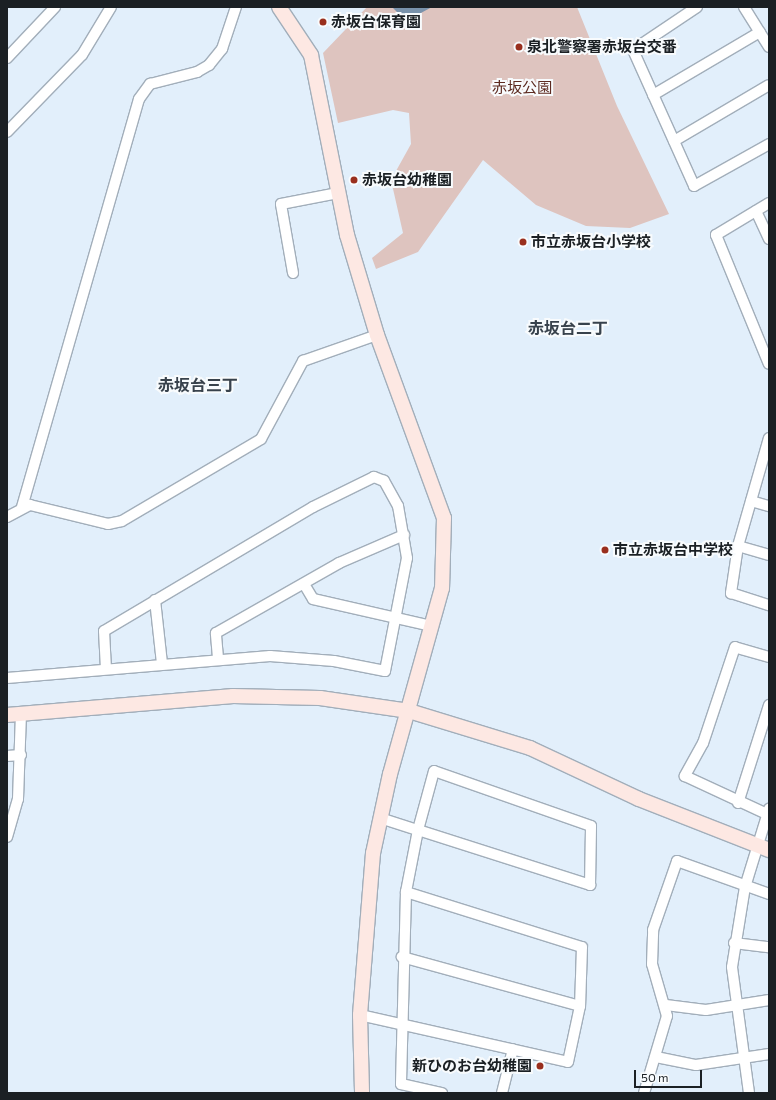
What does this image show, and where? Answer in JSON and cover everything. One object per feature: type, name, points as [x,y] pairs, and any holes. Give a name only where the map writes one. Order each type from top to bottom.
[{"type":"street","points":[[7,58],[55,7]]},
{"type":"street","points":[[7,132],[82,55],[111,7]]},
{"type":"street","points":[[22,507],[139,99],[150,84],[197,72],[209,65],[222,49],[236,7]]},
{"type":"street","points":[[279,7],[311,55],[347,236],[377,335],[444,518],[445,565],[432,626],[380,818],[369,886],[360,1015],[362,1093]]},
{"type":"street","points":[[697,7],[633,50],[694,186],[769,144]]},
{"type":"street","points":[[744,7],[769,47]]},
{"type":"street","points":[[653,95],[760,32]]},
{"type":"street","points":[[674,141],[769,85]]},
{"type":"street","points":[[293,273],[281,204],[338,193]]},
{"type":"street","points":[[769,203],[716,235],[766,346],[769,364]]},
{"type":"street","points":[[756,211],[769,239]]},
{"type":"street","points":[[7,516],[22,507],[39,507],[108,524],[122,521],[261,439],[303,361],[377,335]]},
{"type":"street","points":[[769,438],[767,454],[738,546],[731,593],[769,605]]},
{"type":"street","points":[[7,678],[106,669],[218,658],[298,656],[385,671],[398,618],[406,576],[404,534],[398,506],[384,481],[374,477],[260,536],[104,630],[106,669]]},
{"type":"street","points":[[751,501],[769,506]]},
{"type":"street","points":[[218,658],[216,634],[304,584],[404,534]]},
{"type":"street","points":[[738,546],[769,554]]},
{"type":"street","points":[[304,584],[313,599],[432,626]]},
{"type":"street","points":[[155,600],[162,663]]},
{"type":"street","points":[[749,1093],[735,1005],[734,943],[745,887],[763,848],[768,813],[738,803],[686,776],[703,743],[735,647],[769,657]]},
{"type":"street","points":[[7,837],[9,825],[18,798],[21,755],[14,715],[233,696],[320,698],[409,711],[530,748],[639,799],[763,848]]},
{"type":"street","points":[[738,803],[769,705]]},
{"type":"street","points":[[7,756],[21,755]]},
{"type":"street","points":[[380,818],[418,830],[470,847],[590,885],[591,826],[434,771],[418,830],[406,892],[400,1023],[401,1084],[442,1093]]},
{"type":"street","points":[[644,1093],[667,1016],[666,1005],[652,964],[650,946],[677,861],[745,887],[769,894]]},
{"type":"street","points":[[360,1015],[513,1048],[568,1062],[580,1006],[582,947],[406,892]]},
{"type":"street","points":[[734,943],[769,947]]},
{"type":"street","points":[[402,957],[580,1006]]},
{"type":"street","points":[[666,1005],[706,1010],[769,1000]]},
{"type":"street","points":[[502,1093],[513,1048]]},
{"type":"street","points":[[656,1057],[696,1065],[769,1054]]},
{"type":"green space","name":"赤坂公園","points":[[367,7],[577,7],[617,106],[669,214],[630,228],[586,226],[536,205],[483,160],[418,252],[376,269],[372,258],[403,233],[391,180],[411,144],[409,113],[393,110],[338,123],[323,53]]},
{"type":"water","points":[[392,7],[432,7],[419,14],[401,16]]},
{"type":"place","name":"赤坂台保育園","points":[[323,22]]},
{"type":"place","name":"泉北警察署赤坂台交番","points":[[519,47]]},
{"type":"place","name":"赤坂台幼稚園","points":[[354,180]]},
{"type":"place","name":"市立赤坂台小学校","points":[[523,242]]},
{"type":"place","name":"市立赤坂台中学校","points":[[605,550]]},
{"type":"place","name":"新ひのお台幼稚園","points":[[540,1066]]},
{"type":"district","name":"赤坂台二丁","points":[[568,328]]},
{"type":"district","name":"赤坂台三丁","points":[[198,385]]}]
